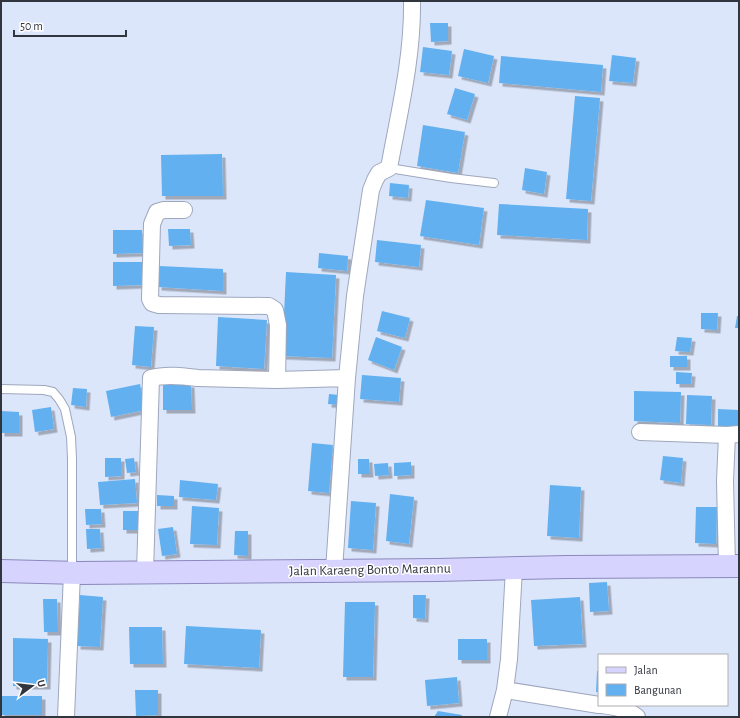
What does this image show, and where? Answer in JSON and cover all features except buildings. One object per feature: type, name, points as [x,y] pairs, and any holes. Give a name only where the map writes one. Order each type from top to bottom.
[{"type":"main road","name":"Jalan Karaeng Bonto Marannu","points":[[1,570],[72,573],[733,566]]},
{"type":"street","points":[[334,570],[347,378],[355,296],[363,252],[367,210],[371,190],[374,180],[379,173],[389,168],[410,50],[412,1]]},
{"type":"street","points":[[184,210],[164,210],[157,212],[152,224],[150,298],[152,304],[272,307],[275,310],[278,325],[277,380]]},
{"type":"street","points":[[145,572],[151,378],[158,376],[186,376],[198,378],[277,380],[347,378]]},
{"type":"street","points":[[640,432],[733,434],[726,481],[733,566]]},
{"type":"street","points":[[498,717],[505,690],[509,659],[514,568]]},
{"type":"street","points":[[66,717],[72,573]]},
{"type":"street","points":[[505,690],[598,704]]},
{"type":"street","points":[[608,706],[621,708],[631,712],[637,717]]},
{"type":"lane","points":[[389,168],[494,183]]},
{"type":"lane","points":[[1,389],[44,390],[53,392],[65,409],[71,437],[72,459],[72,573]]}]
